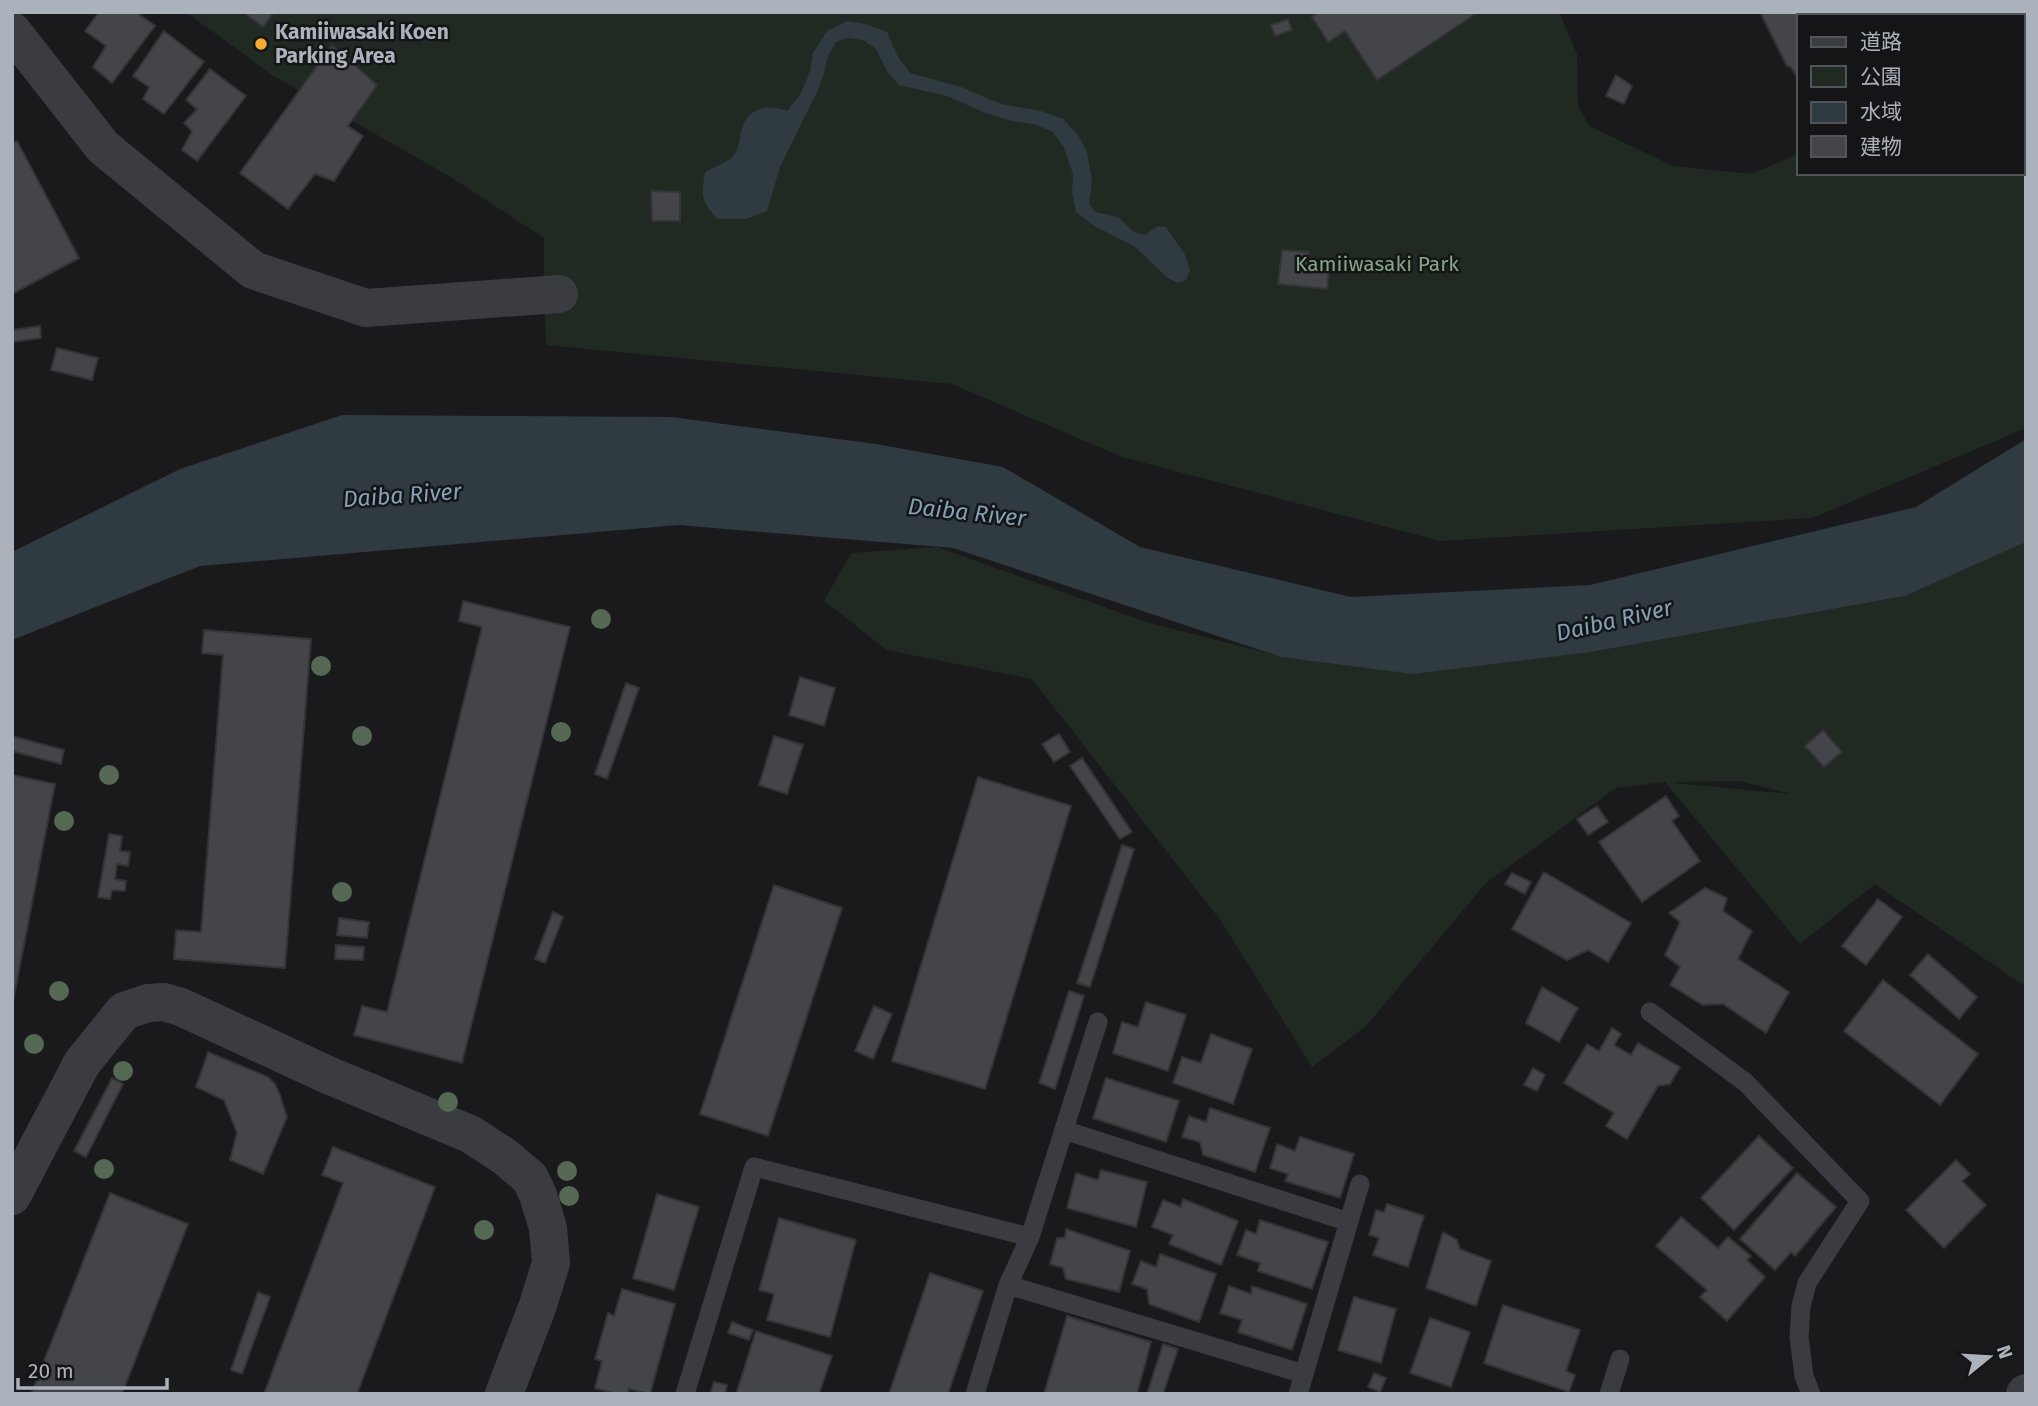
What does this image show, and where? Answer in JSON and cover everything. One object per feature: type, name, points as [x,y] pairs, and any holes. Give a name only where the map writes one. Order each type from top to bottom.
[{"type":"street","points":[[12,32],[103,147],[253,270],[366,308],[559,294]]},
{"type":"street","points":[[12,1196],[82,1063],[124,1011],[148,1003],[164,1002],[181,1007],[328,1075],[470,1134],[504,1156],[530,1178],[548,1228],[551,1263],[504,1394]]},
{"type":"lane","points":[[1650,1012],[1745,1082],[1860,1201],[1807,1283],[1801,1306],[1799,1337],[1804,1376],[1811,1394]]},
{"type":"lane","points":[[975,1394],[1008,1284],[1030,1237],[1098,1022]]},
{"type":"lane","points":[[1064,1130],[1349,1222]]},
{"type":"lane","points":[[685,1394],[754,1167],[1030,1237]]},
{"type":"lane","points":[[1298,1394],[1360,1185]]},
{"type":"lane","points":[[1008,1284],[1304,1374]]},
{"type":"lane","points":[[1609,1394],[1620,1359]]},
{"type":"green space","name":"Kamiiwasaki Park","points":[[186,12],[1559,12],[1577,54],[1578,105],[1589,126],[1673,166],[1752,174],[1797,154],[1797,175],[2024,175],[2024,14],[1927,12],[2026,12],[2026,428],[1812,518],[1440,541],[1122,457],[952,384],[546,345],[544,238],[449,176],[272,75]]},
{"type":"green space","points":[[2026,542],[2026,987],[1875,884],[1800,944],[1665,782],[1616,788],[1485,884],[1367,1025],[1312,1067],[1221,921],[1032,679],[887,650],[824,601],[851,553],[937,547],[1146,622],[1287,658],[1591,652],[1905,596]],"holes":[[[1740,781],[1792,794],[1674,783],[1674,782]]]},
{"type":"water","points":[[847,21],[866,24],[887,32],[897,55],[910,73],[961,87],[1001,104],[1041,111],[1063,119],[1078,135],[1087,152],[1092,181],[1089,203],[1095,212],[1118,217],[1134,232],[1145,235],[1158,226],[1166,227],[1185,255],[1190,271],[1186,280],[1178,283],[1168,278],[1135,247],[1093,225],[1076,212],[1072,193],[1073,174],[1064,148],[1053,132],[1034,124],[988,114],[947,96],[899,85],[887,71],[876,49],[863,40],[848,38],[836,42],[828,56],[817,92],[780,167],[767,211],[746,219],[717,219],[704,198],[705,172],[734,155],[744,123],[753,112],[763,108],[787,111],[801,93],[810,71],[813,53],[827,31]]},
{"type":"water","name":"Daiba River","points":[[342,415],[671,417],[876,444],[1003,467],[1140,547],[1351,597],[1590,585],[1916,507],[2026,439],[2026,542],[1905,596],[1591,652],[1413,674],[1281,657],[953,548],[679,525],[200,566],[12,640],[12,552],[180,469]]},
{"type":"building","points":[[99,12],[136,12],[155,26],[112,83],[93,67],[106,46],[85,31]]},
{"type":"building","points":[[243,12],[274,12],[263,27]]},
{"type":"building","points":[[1318,12],[1478,12],[1377,80],[1345,31],[1328,42],[1312,17]]},
{"type":"building","points":[[1760,12],[1887,12],[1888,14],[1797,14],[1797,77],[1791,67],[1787,66]]},
{"type":"building","points":[[1288,19],[1292,30],[1275,36],[1271,25]]},
{"type":"building","points":[[164,31],[204,62],[164,114],[143,99],[149,87],[133,76]]},
{"type":"building","points":[[332,45],[377,85],[348,126],[363,136],[334,181],[315,174],[288,209],[240,173]]},
{"type":"building","points":[[210,69],[246,96],[197,161],[182,150],[192,131],[184,123],[197,109],[186,100]]},
{"type":"building","points":[[1616,75],[1632,86],[1624,104],[1606,96]]},
{"type":"building","points":[[17,141],[79,258],[12,294],[12,143]]},
{"type":"building","points":[[651,191],[680,192],[680,221],[652,221]]},
{"type":"building","points":[[1282,250],[1309,252],[1307,270],[1329,272],[1327,289],[1278,284]]},
{"type":"building","points":[[40,326],[41,338],[12,342],[12,330]]},
{"type":"building","points":[[57,348],[98,358],[92,380],[51,370]]},
{"type":"building","points":[[463,601],[570,627],[462,1063],[354,1035],[362,1006],[387,1012],[482,627],[459,621]]},
{"type":"building","points":[[204,630],[311,639],[285,968],[174,959],[176,930],[201,932],[223,655],[202,653]]},
{"type":"building","points":[[800,677],[835,688],[824,726],[789,715]]},
{"type":"building","points":[[626,683],[639,688],[607,779],[595,774]]},
{"type":"building","points":[[1823,730],[1842,752],[1824,767],[1805,746]]},
{"type":"building","points":[[1059,734],[1070,752],[1054,762],[1042,744]]},
{"type":"building","points":[[12,736],[64,750],[61,764],[12,751]]},
{"type":"building","points":[[774,736],[803,745],[787,794],[759,785]]},
{"type":"building","points":[[1082,758],[1132,832],[1120,839],[1070,766]]},
{"type":"building","points":[[12,775],[55,784],[12,1007]]},
{"type":"building","points":[[978,777],[1071,806],[985,1089],[892,1061]]},
{"type":"building","points":[[1666,796],[1679,816],[1672,821],[1700,861],[1642,902],[1599,842]]},
{"type":"building","points":[[1597,806],[1608,822],[1588,835],[1577,819]]},
{"type":"building","points":[[109,834],[122,836],[120,851],[130,852],[128,866],[117,864],[115,879],[126,881],[125,891],[112,890],[110,899],[98,897]]},
{"type":"building","points":[[1122,845],[1134,849],[1090,987],[1077,983]]},
{"type":"building","points":[[1544,872],[1631,923],[1608,962],[1588,950],[1567,960],[1512,929]]},
{"type":"building","points":[[1512,873],[1531,882],[1525,894],[1505,884]]},
{"type":"building","points":[[774,885],[842,908],[768,1136],[700,1114]]},
{"type":"building","points":[[1705,888],[1727,898],[1723,911],[1752,931],[1738,959],[1789,992],[1766,1033],[1723,1004],[1703,1005],[1670,985],[1680,967],[1665,955],[1680,922],[1669,913]]},
{"type":"building","points":[[1878,899],[1902,917],[1866,965],[1842,946]]},
{"type":"building","points":[[553,912],[563,917],[545,963],[535,959]]},
{"type":"building","points":[[339,918],[369,922],[367,938],[337,935]]},
{"type":"building","points":[[336,945],[364,947],[363,960],[335,959]]},
{"type":"building","points":[[1928,954],[1977,997],[1959,1019],[1910,975]]},
{"type":"building","points":[[1883,980],[1978,1054],[1940,1105],[1844,1031]]},
{"type":"building","points":[[1542,987],[1578,1008],[1559,1042],[1526,1023]]},
{"type":"building","points":[[1069,991],[1084,996],[1055,1089],[1039,1083]]},
{"type":"building","points":[[1146,1002],[1186,1015],[1168,1071],[1113,1053],[1122,1022],[1138,1027]]},
{"type":"building","points":[[874,1006],[892,1014],[873,1059],[855,1051]]},
{"type":"building","points":[[1612,1028],[1621,1034],[1614,1045],[1631,1055],[1638,1043],[1680,1067],[1670,1084],[1658,1086],[1627,1139],[1606,1126],[1614,1113],[1564,1083],[1587,1044],[1599,1051]]},
{"type":"building","points":[[1211,1034],[1252,1049],[1233,1104],[1173,1083],[1182,1057],[1201,1063]]},
{"type":"building","points":[[208,1052],[268,1077],[280,1095],[287,1117],[263,1174],[230,1160],[237,1133],[224,1100],[196,1087]]},
{"type":"building","points":[[1533,1068],[1545,1075],[1537,1091],[1524,1085]]},
{"type":"building","points":[[112,1078],[123,1084],[86,1157],[74,1151]]},
{"type":"building","points":[[1106,1078],[1179,1101],[1166,1142],[1093,1118]]},
{"type":"building","points":[[1210,1108],[1270,1128],[1255,1172],[1203,1155],[1200,1142],[1182,1137],[1189,1116],[1206,1122]]},
{"type":"building","points":[[1759,1136],[1793,1168],[1734,1230],[1701,1198]]},
{"type":"building","points":[[1300,1137],[1354,1154],[1340,1198],[1285,1181],[1288,1174],[1270,1168],[1277,1144],[1295,1151]]},
{"type":"building","points":[[333,1147],[435,1187],[357,1394],[264,1394],[343,1183],[322,1175]]},
{"type":"building","points":[[1956,1160],[1970,1174],[1962,1181],[1986,1205],[1944,1248],[1906,1210]]},
{"type":"building","points":[[1101,1170],[1147,1182],[1136,1227],[1067,1208],[1076,1173],[1098,1180]]},
{"type":"building","points":[[1797,1173],[1836,1207],[1795,1256],[1791,1252],[1775,1270],[1740,1239]]},
{"type":"building","points":[[110,1193],[188,1224],[122,1394],[31,1394]]},
{"type":"building","points":[[657,1194],[699,1207],[674,1290],[633,1278]]},
{"type":"building","points":[[1183,1199],[1238,1221],[1221,1265],[1169,1244],[1173,1235],[1152,1227],[1163,1200],[1181,1207]]},
{"type":"building","points":[[1387,1204],[1424,1216],[1408,1267],[1373,1255],[1379,1238],[1369,1235],[1376,1210],[1384,1212]]},
{"type":"building","points":[[1681,1217],[1718,1248],[1728,1237],[1751,1256],[1747,1260],[1765,1277],[1727,1321],[1700,1297],[1707,1290],[1656,1246]]},
{"type":"building","points":[[779,1218],[856,1240],[830,1337],[767,1320],[774,1294],[759,1290]]},
{"type":"building","points":[[1260,1220],[1328,1242],[1312,1289],[1258,1271],[1260,1263],[1237,1255],[1246,1230],[1256,1234]]},
{"type":"building","points":[[1066,1229],[1130,1251],[1119,1292],[1066,1279],[1063,1268],[1050,1264],[1057,1238],[1065,1238]]},
{"type":"building","points":[[1443,1232],[1457,1240],[1460,1249],[1491,1261],[1476,1306],[1426,1288]]},
{"type":"building","points":[[1160,1254],[1216,1274],[1199,1322],[1149,1304],[1147,1289],[1132,1284],[1141,1261],[1156,1267]]},
{"type":"building","points":[[930,1273],[983,1291],[948,1394],[889,1394]]},
{"type":"building","points":[[1229,1286],[1251,1294],[1252,1286],[1307,1304],[1292,1350],[1238,1332],[1242,1320],[1220,1313]]},
{"type":"building","points":[[622,1289],[675,1304],[650,1394],[629,1389],[628,1394],[616,1394],[595,1388],[602,1361],[595,1359],[608,1313],[614,1316]]},
{"type":"building","points":[[258,1292],[270,1297],[242,1374],[231,1370]]},
{"type":"building","points":[[1354,1297],[1396,1309],[1381,1363],[1338,1350]]},
{"type":"building","points":[[1503,1305],[1580,1330],[1566,1371],[1575,1375],[1569,1392],[1484,1363]]},
{"type":"building","points":[[1067,1316],[1151,1342],[1137,1394],[1044,1394]]},
{"type":"building","points":[[1430,1318],[1470,1332],[1451,1387],[1410,1373]]},
{"type":"building","points":[[732,1322],[753,1330],[749,1340],[728,1333]]},
{"type":"building","points":[[756,1331],[832,1356],[819,1394],[736,1394]]},
{"type":"building","points":[[1163,1344],[1178,1349],[1163,1394],[1147,1394]]},
{"type":"building","points":[[1374,1373],[1386,1378],[1380,1392],[1368,1387]]},
{"type":"building","points":[[714,1382],[727,1385],[725,1394],[710,1394]]},
{"type":"place","name":"Kamiiwasaki Koen Parking Area","points":[[261,44]]}]
